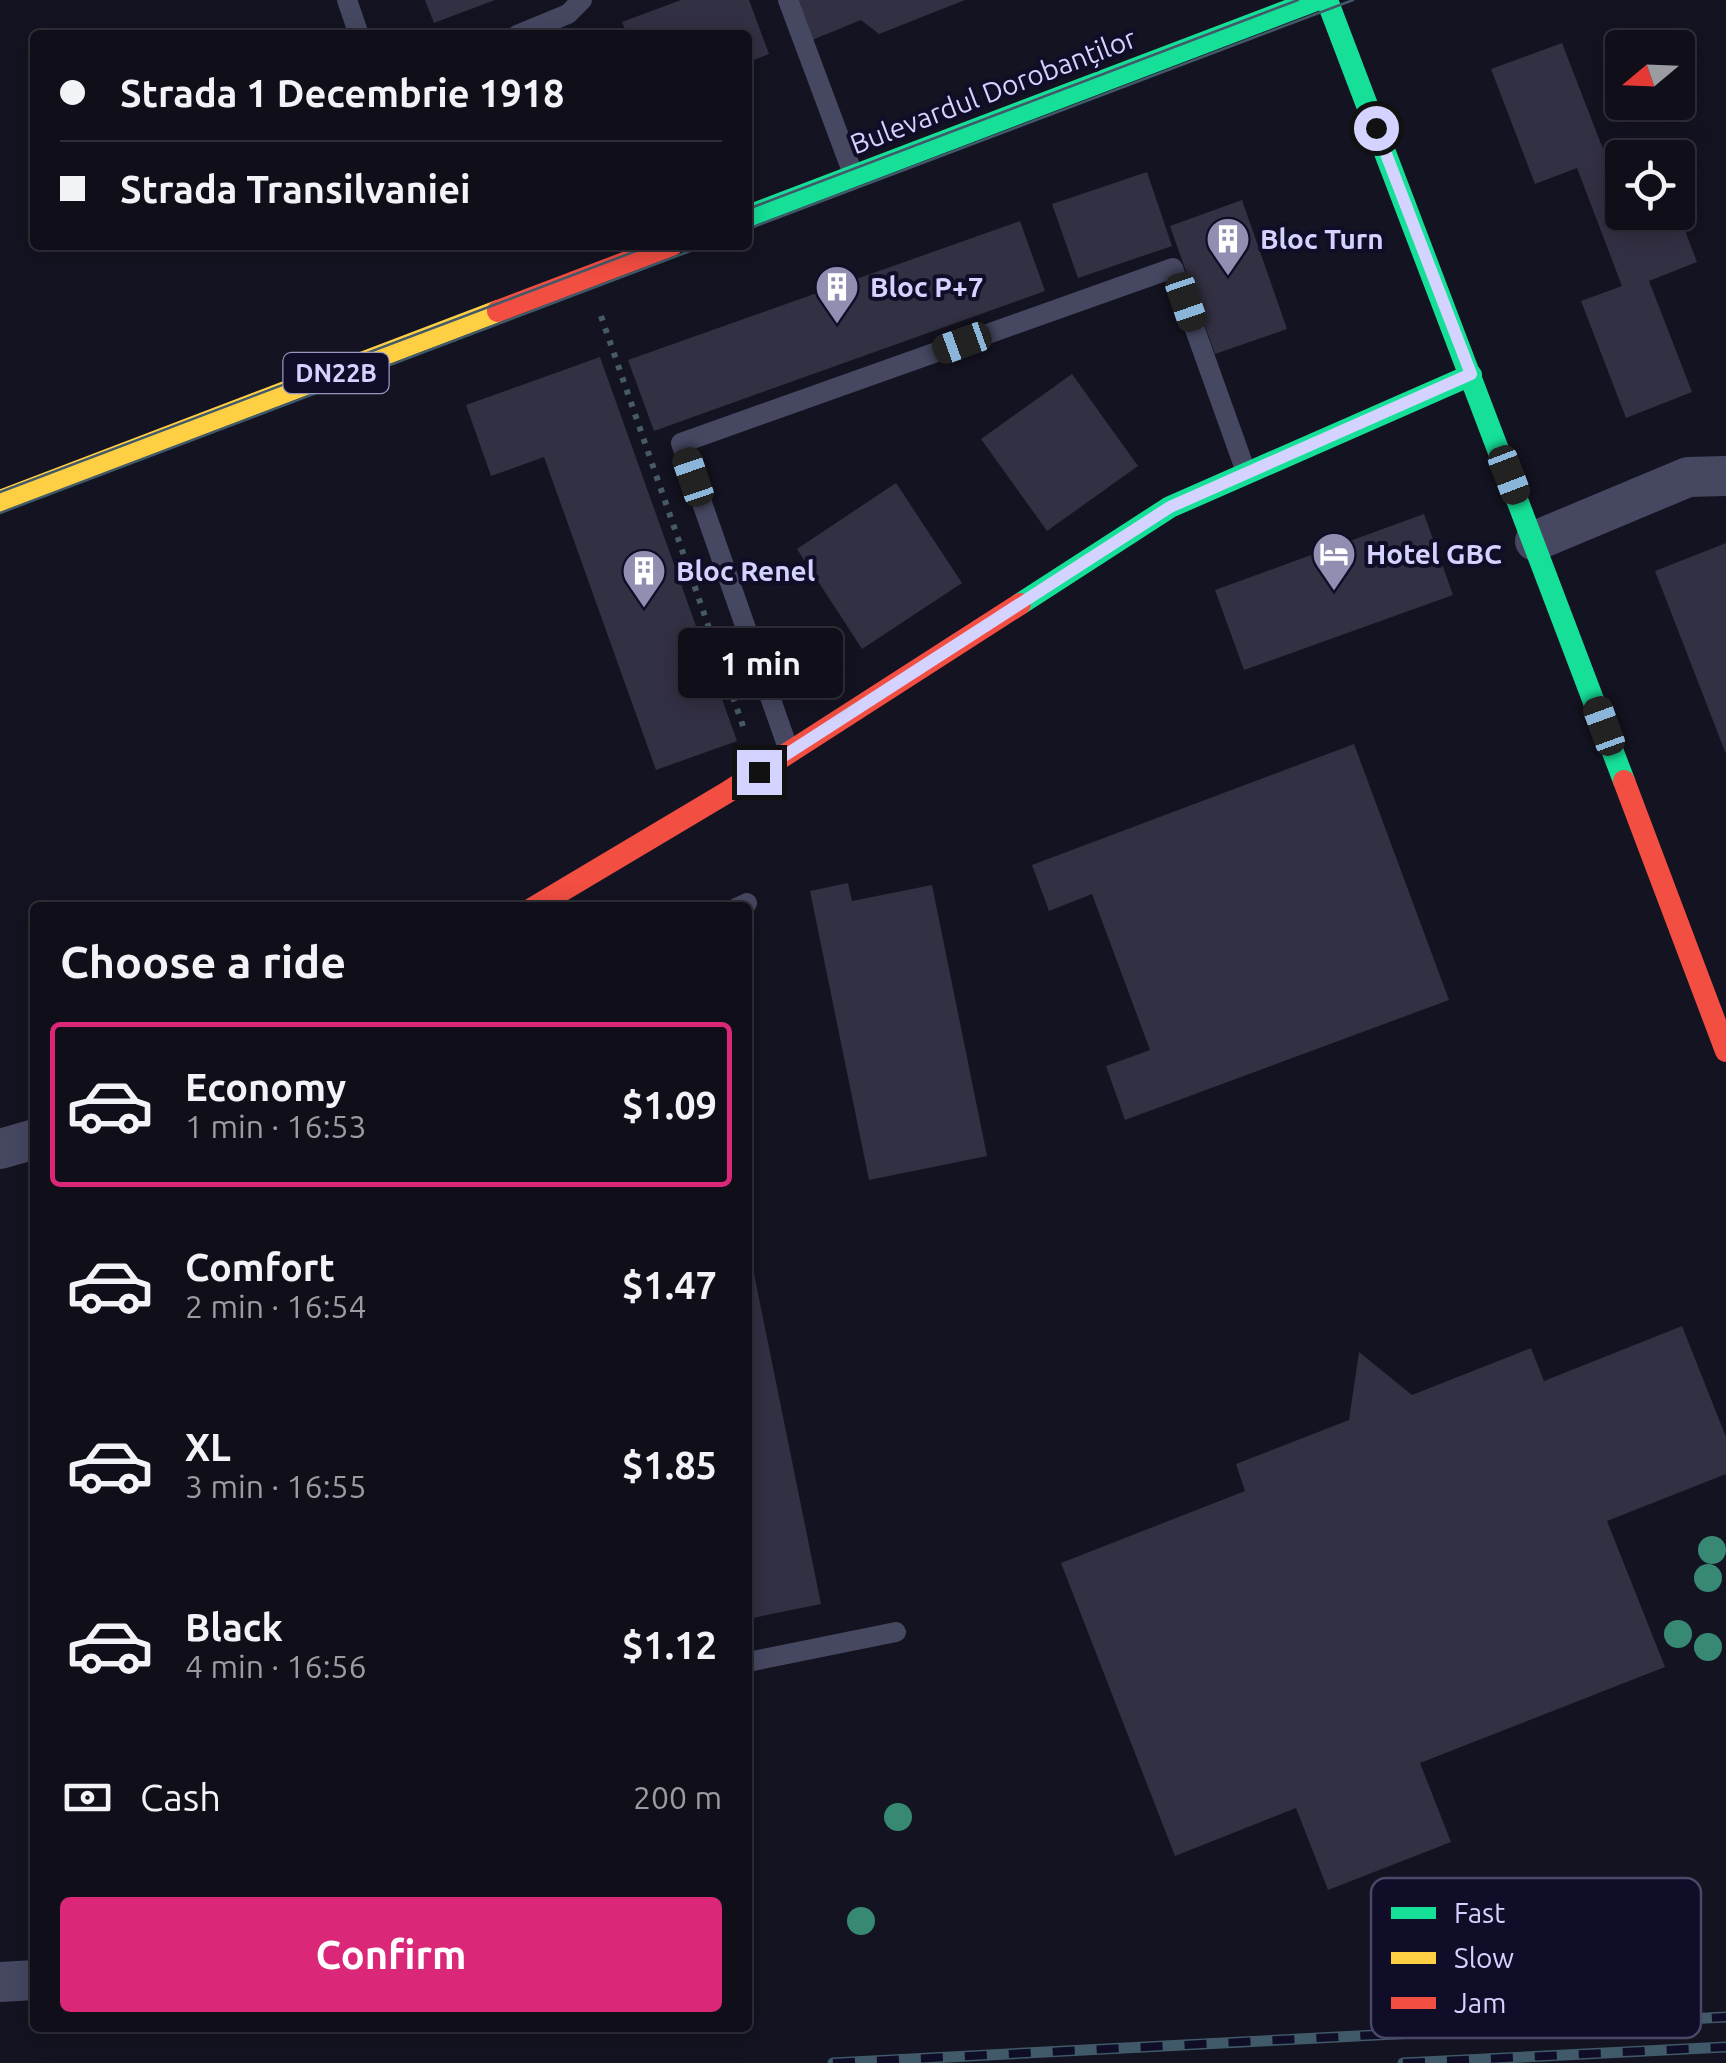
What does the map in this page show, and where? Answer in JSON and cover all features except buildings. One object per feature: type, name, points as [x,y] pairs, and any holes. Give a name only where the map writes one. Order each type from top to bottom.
[{"type":"main road","name":"Bulevardul Dorobanților","points":[[752,214],[1316,0]]},
{"type":"main road","points":[[1327,0],[1726,1051]]},
{"type":"main road","name":"DN22B","points":[[0,500],[659,250]]},
{"type":"main road","points":[[542,902],[790,753],[1170,507],[1471,374]]},
{"type":"street","points":[[1534,542],[1688,477],[1726,476]]},
{"type":"street","points":[[0,1149],[30,1140]]},
{"type":"street","points":[[0,1982],[30,1980]]},
{"type":"lane","points":[[347,0],[357,30]]},
{"type":"lane","points":[[529,30],[568,14],[582,0]]},
{"type":"lane","points":[[788,0],[854,176]]},
{"type":"lane","points":[[790,753],[681,442],[1173,268],[1246,474]]},
{"type":"lane","points":[[752,1661],[896,1632]]},
{"type":"path","points":[[588,277],[759,772]]},
{"type":"tram line","points":[[752,207],[1298,0]]},
{"type":"tram line","points":[[752,227],[1353,0]]},
{"type":"tram line","points":[[0,492],[639,250]]},
{"type":"tram line","points":[[0,513],[693,250]]},
{"type":"railway","points":[[1701,2018],[1726,2017]]},
{"type":"railway","points":[[833,2063],[1371,2035]]},
{"type":"railway","points":[[1403,2063],[1726,2047]]},
{"type":"traffic: fast","points":[[752,214],[1316,0]]},
{"type":"traffic: fast","points":[[1327,0],[1624,781]]},
{"type":"traffic: fast","points":[[1020,604],[1170,507],[1471,375]]},
{"type":"traffic: slow","points":[[0,501],[498,311]]},
{"type":"traffic: jam","points":[[498,311],[659,250]]},
{"type":"traffic: jam","points":[[543,902],[726,793],[1020,604]]},
{"type":"traffic: jam","points":[[1624,781],[1726,1051]]},
{"type":"place","name":"Bloc Turn","points":[[1228,277]]},
{"type":"place","name":"Bloc P+7","points":[[837,325]]},
{"type":"place","name":"Hotel GBC","points":[[1334,592]]},
{"type":"place","name":"Bloc Renel","points":[[644,609]]},
{"type":"route","points":[[759,772],[1170,507],[1471,374],[1376,128]]}]
